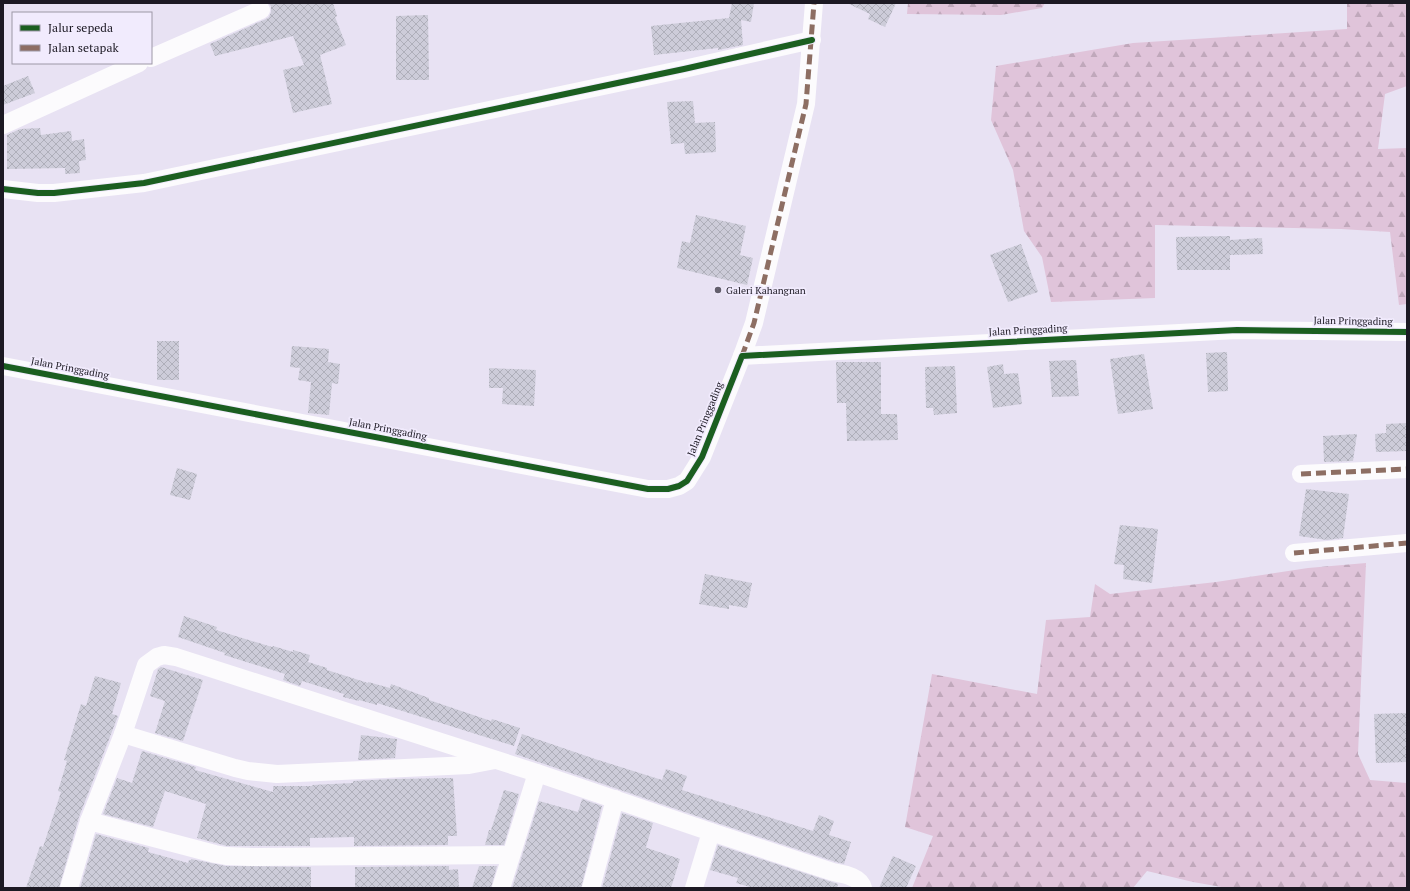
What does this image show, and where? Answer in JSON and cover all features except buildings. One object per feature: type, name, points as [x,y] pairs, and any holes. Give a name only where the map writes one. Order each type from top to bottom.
[{"type":"street","points":[[742,356],[754,324],[806,104],[814,3]]},
{"type":"street","points":[[152,58],[261,10]]},
{"type":"street","points":[[3,189],[38,193],[54,193],[144,183],[684,69],[812,40]]},
{"type":"street","points":[[3,125],[137,64]]},
{"type":"street","name":"Jalan Pringgading","points":[[3,366],[648,489],[668,489],[679,486],[687,481],[702,457],[742,356],[1237,330],[1407,332]]},
{"type":"street","points":[[1301,474],[1407,468]]},
{"type":"street","points":[[1294,553],[1407,543]]},
{"type":"street","points":[[69,888],[89,821],[123,734],[146,665],[152,659],[164,655],[176,657],[537,773],[711,832],[852,877],[860,880],[863,888]]},
{"type":"street","points":[[123,734],[235,768],[277,774],[469,766],[496,760]]},
{"type":"street","points":[[501,888],[537,773]]},
{"type":"street","points":[[591,888],[615,799]]},
{"type":"street","points":[[89,821],[226,856],[252,858],[511,855]]},
{"type":"street","points":[[694,888],[711,832]]},
{"type":"green space","points":[[908,3],[1045,3],[1042,8],[1001,15],[907,14]]},
{"type":"green space","points":[[1347,3],[1407,3],[1407,86],[1385,94],[1378,149],[1407,148],[1407,304],[1399,305],[1390,232],[1341,229],[1155,225],[1155,298],[1051,302],[1042,257],[1024,231],[1013,170],[991,120],[996,66],[1133,43],[1347,29]]},
{"type":"green space","points":[[1366,563],[1358,754],[1370,780],[1407,783],[1407,888],[1227,888],[1147,871],[1133,888],[912,888],[933,836],[905,827],[932,674],[1037,694],[1046,620],[1090,617],[1095,584],[1110,594],[1216,582],[1308,568]]},
{"type":"marked path","points":[[742,356],[754,323],[806,104],[814,3]]},
{"type":"marked path","points":[[1301,474],[1407,469]]},
{"type":"marked path","points":[[1294,553],[1407,543]]},
{"type":"cycle path","points":[[3,189],[38,193],[54,193],[144,183],[684,69],[812,40]]},
{"type":"cycle path","points":[[3,366],[648,489],[668,489],[679,486],[687,481],[702,457],[742,356],[1237,330],[1407,332]]},
{"type":"place","name":"Galeri Kahangnan","points":[[718,290]]}]
